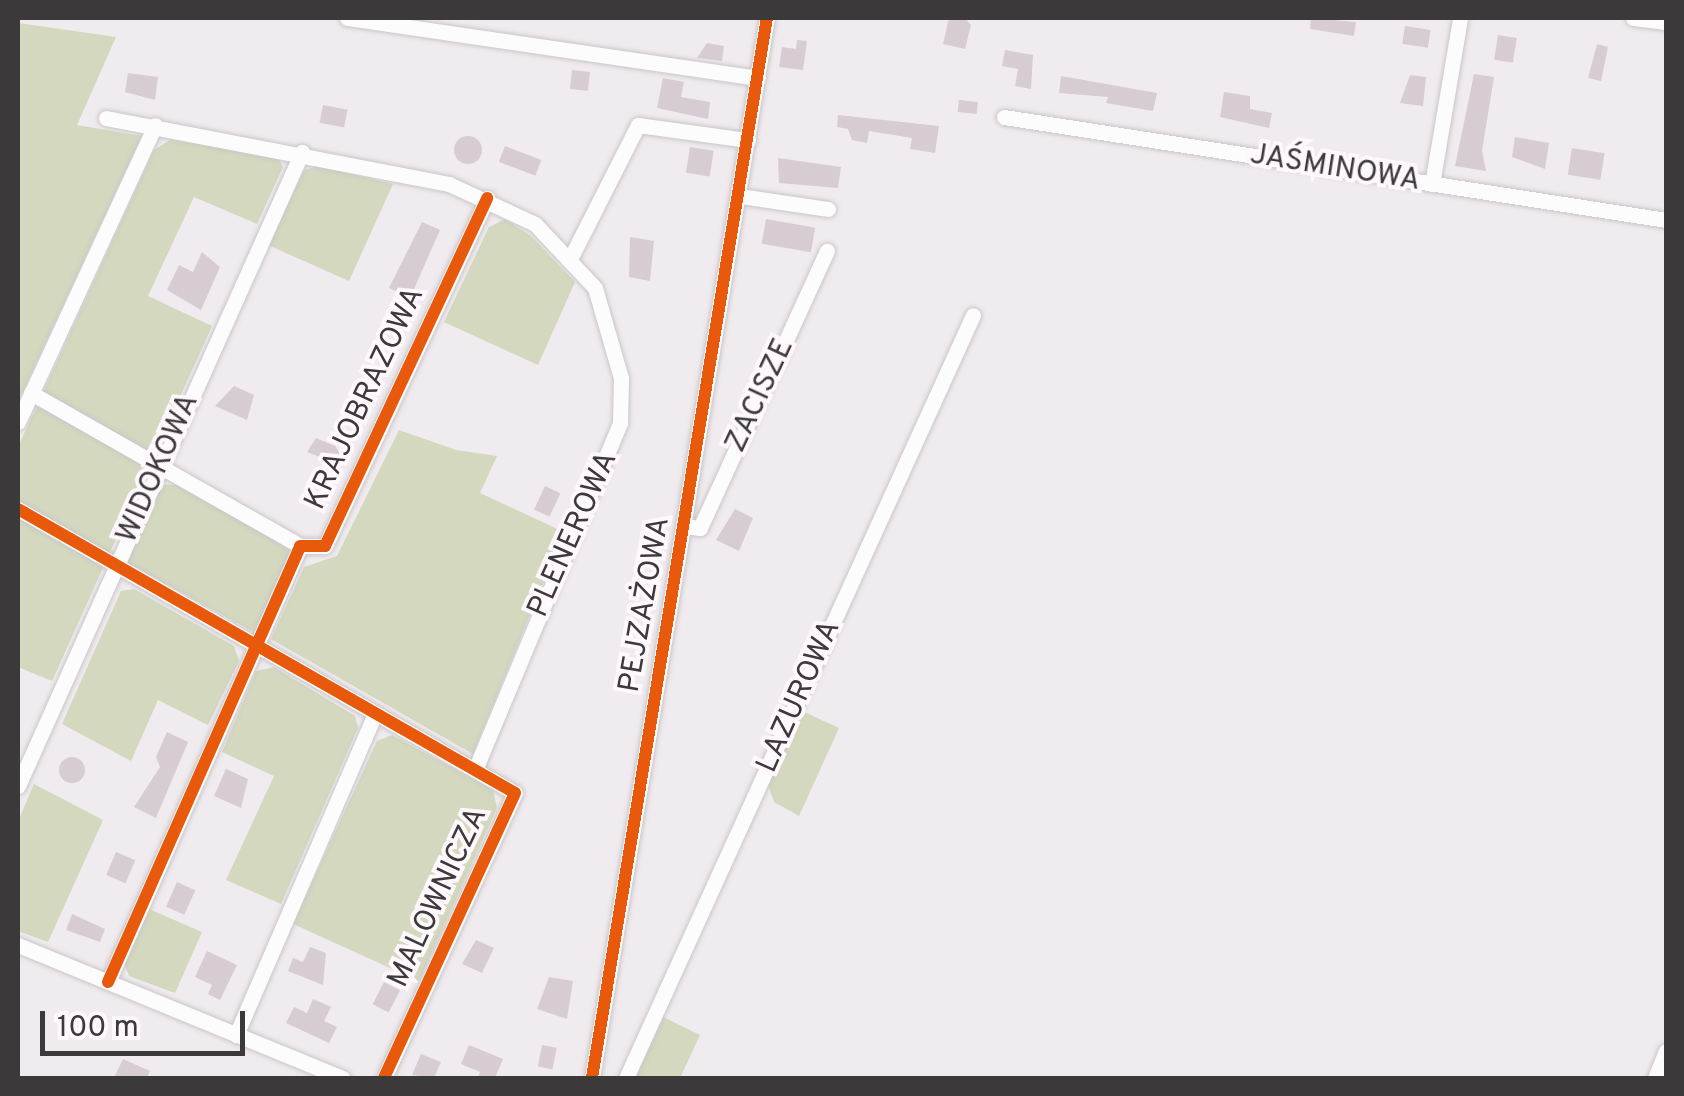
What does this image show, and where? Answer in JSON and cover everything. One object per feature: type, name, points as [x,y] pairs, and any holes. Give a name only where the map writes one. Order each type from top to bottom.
[{"type":"street","points":[[347,18],[758,78]]},
{"type":"street","name":"PEJZAŻOWA","points":[[592,1078],[767,18]]},
{"type":"street","points":[[1432,184],[1460,18]]},
{"type":"street","points":[[1633,18],[1666,22]]},
{"type":"street","name":"JAŚMINOWA","points":[[1004,117],[1666,220]]},
{"type":"street","name":"PLENEROWA","points":[[106,118],[302,152],[487,198],[535,224],[571,257],[606,312],[621,378],[620,423],[476,767]]},
{"type":"street","points":[[571,257],[638,125],[748,140]]},
{"type":"street","points":[[18,422],[155,126]]},
{"type":"street","name":"WIDOKOWA","points":[[18,786],[302,152]]},
{"type":"street","points":[[740,196],[828,210]]},
{"type":"street","name":"KRAJOBRAZOWA","points":[[108,982],[300,546],[325,546],[487,198]]},
{"type":"street","name":"ZACISZE","points":[[685,526],[700,528],[827,251]]},
{"type":"street","name":"LAZUROWA","points":[[626,1078],[973,315]]},
{"type":"street","points":[[31,393],[300,546]]},
{"type":"street","points":[[18,509],[375,714],[476,767]]},
{"type":"street","points":[[236,1034],[375,714]]},
{"type":"street","name":"MALOWNICZA","points":[[384,1078],[515,792],[476,767]]},
{"type":"street","points":[[18,945],[344,1078]]},
{"type":"street","points":[[1655,1078],[1666,1051]]},
{"type":"green space","points":[[18,23],[116,37],[77,125],[142,136],[18,402]]},
{"type":"green space","points":[[170,140],[278,157],[283,167],[257,224],[194,197],[148,296],[212,326],[52,681],[18,667],[18,447],[154,150]]},
{"type":"green space","points":[[318,166],[393,184],[349,281],[268,245],[304,170]]},
{"type":"green space","points":[[505,219],[531,236],[575,282],[538,365],[444,322],[489,227]]},
{"type":"green space","points":[[399,430],[456,450],[497,456],[480,493],[564,532],[473,754],[271,639],[304,567],[337,556]]},
{"type":"green space","points":[[160,484],[176,485],[291,549],[254,632],[126,562]]},
{"type":"green space","points":[[134,589],[234,646],[239,661],[208,725],[158,700],[131,761],[62,724],[121,591]]},
{"type":"green space","points":[[274,667],[355,716],[358,728],[281,904],[226,880],[274,776],[222,752],[256,671]]},
{"type":"green space","points":[[802,711],[839,728],[799,816],[774,802],[768,785]]},
{"type":"green space","points":[[392,735],[493,790],[497,808],[419,981],[293,924],[377,741]]},
{"type":"green space","points":[[34,784],[103,820],[48,942],[18,931],[18,821]]},
{"type":"green space","points":[[149,909],[202,932],[175,993],[129,976],[124,963]]},
{"type":"green space","points":[[663,1017],[700,1035],[680,1078],[635,1078]]},
{"type":"building","points":[[949,18],[965,18],[971,25],[965,49],[943,44]]},
{"type":"building","points":[[1311,18],[1356,22],[1354,36],[1310,29]]},
{"type":"building","points":[[1405,26],[1431,30],[1428,48],[1402,44]]},
{"type":"building","points":[[1498,35],[1517,38],[1513,63],[1494,60]]},
{"type":"building","points":[[797,40],[807,41],[803,70],[779,67],[782,47],[796,49]]},
{"type":"building","points":[[707,43],[724,46],[722,61],[697,58]]},
{"type":"building","points":[[1597,44],[1608,47],[1601,81],[1588,78]]},
{"type":"building","points":[[1005,50],[1033,55],[1031,89],[1015,86],[1018,69],[1002,66]]},
{"type":"building","points":[[572,70],[590,72],[588,91],[570,89]]},
{"type":"building","points":[[128,73],[158,77],[155,100],[125,92]]},
{"type":"building","points":[[1474,74],[1494,77],[1482,151],[1486,171],[1455,166]]},
{"type":"building","points":[[1410,75],[1426,77],[1423,106],[1400,103]]},
{"type":"building","points":[[1061,76],[1157,93],[1153,111],[1106,103],[1108,97],[1059,93]]},
{"type":"building","points":[[663,78],[684,82],[681,97],[710,102],[708,119],[657,108]]},
{"type":"building","points":[[1224,92],[1250,96],[1250,109],[1272,113],[1269,128],[1220,117]]},
{"type":"building","points":[[959,100],[978,102],[977,114],[958,112]]},
{"type":"building","points":[[323,105],[348,110],[344,127],[320,123]]},
{"type":"building","points":[[838,115],[939,126],[935,153],[910,149],[912,138],[869,131],[867,143],[852,140],[848,129],[837,127]]},
{"type":"building","points":[[468,136],[478,140],[482,150],[478,160],[468,164],[458,160],[454,150],[458,140]]},
{"type":"building","points":[[1515,137],[1549,143],[1545,169],[1512,157]]},
{"type":"building","points":[[505,146],[541,160],[535,176],[499,162]]},
{"type":"building","points":[[690,147],[714,151],[710,176],[686,173]]},
{"type":"building","points":[[1572,148],[1605,153],[1600,180],[1568,175]]},
{"type":"building","points":[[778,158],[841,167],[838,188],[779,183]]},
{"type":"building","points":[[766,219],[815,228],[811,252],[762,244]]},
{"type":"building","points":[[422,222],[440,230],[410,298],[389,288]]},
{"type":"building","points":[[630,237],[654,241],[650,281],[629,277]]},
{"type":"building","points":[[202,252],[220,267],[201,310],[167,290],[179,265],[193,272]]},
{"type":"building","points":[[234,386],[254,395],[247,420],[215,406]]},
{"type":"building","points":[[316,438],[335,446],[341,455],[337,464],[307,452]]},
{"type":"building","points":[[545,486],[560,493],[549,517],[534,510]]},
{"type":"building","points":[[735,509],[753,518],[739,551],[716,540]]},
{"type":"building","points":[[167,732],[188,742],[156,818],[134,807],[160,767],[156,757]]},
{"type":"building","points":[[72,757],[81,761],[85,770],[81,779],[72,783],[63,779],[59,770],[63,761]]},
{"type":"building","points":[[226,769],[248,779],[241,808],[214,796]]},
{"type":"building","points":[[116,852],[135,860],[126,883],[106,875]]},
{"type":"building","points":[[177,882],[195,890],[184,915],[166,907]]},
{"type":"building","points":[[72,914],[105,929],[100,942],[66,930]]},
{"type":"building","points":[[476,940],[494,948],[482,973],[462,964]]},
{"type":"building","points":[[310,947],[326,953],[323,985],[288,971],[293,958],[303,962]]},
{"type":"building","points":[[207,951],[237,965],[220,1000],[208,994],[212,985],[195,977]]},
{"type":"building","points":[[549,977],[573,981],[567,1019],[537,1009]]},
{"type":"building","points":[[384,982],[400,990],[389,1012],[373,1004]]},
{"type":"building","points":[[313,999],[331,1007],[324,1021],[337,1027],[329,1043],[286,1023],[294,1007],[307,1013]]},
{"type":"building","points":[[469,1045],[503,1059],[495,1078],[478,1078],[480,1072],[461,1064]]},
{"type":"building","points":[[542,1045],[557,1048],[553,1069],[538,1067]]},
{"type":"building","points":[[421,1054],[441,1062],[434,1078],[412,1075]]},
{"type":"building","points":[[123,1059],[150,1071],[147,1078],[114,1078]]},
{"type":"cycle path","points":[[592,1078],[767,18]]},
{"type":"cycle path","points":[[108,982],[300,546],[325,546],[487,198]]},
{"type":"cycle path","points":[[18,509],[515,793],[384,1078]]}]
